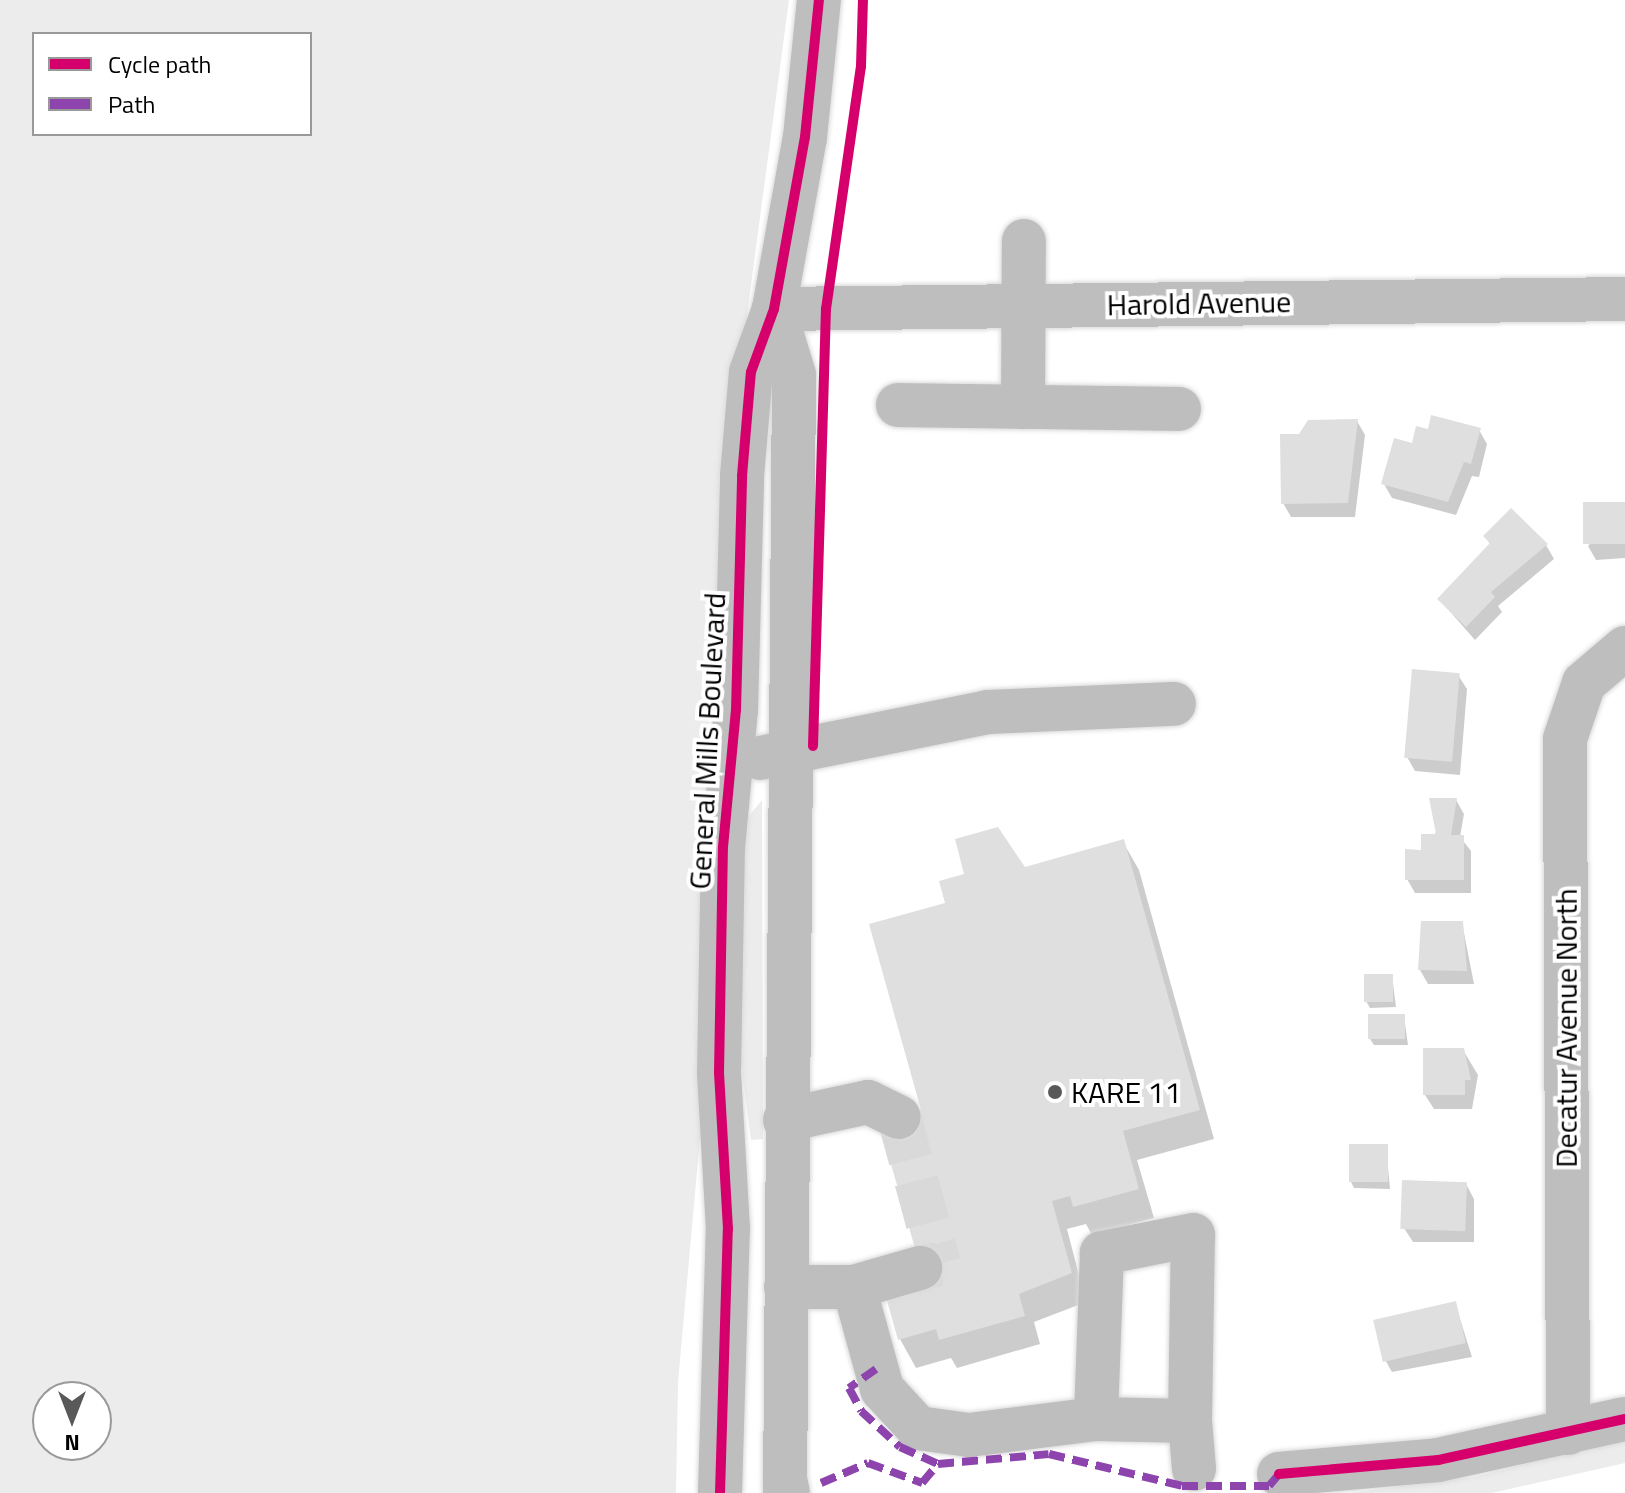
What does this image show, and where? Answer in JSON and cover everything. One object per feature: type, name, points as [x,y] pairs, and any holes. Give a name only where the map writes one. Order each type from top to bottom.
[{"type":"street","name":"General Mills Boulevard","points":[[720,1493],[728,1229],[719,1043],[745,426],[751,372],[774,309],[808,122],[819,0]]},
{"type":"street","points":[[1023,407],[1024,241]]},
{"type":"street","name":"Harold Avenue","points":[[774,309],[1024,309],[1625,299]]},
{"type":"street","name":"General Mills Boulevard","points":[[774,309],[794,375],[785,1120],[786,1488]]},
{"type":"street","points":[[898,405],[1179,409]]},
{"type":"street","name":"Decatur Avenue North","points":[[1568,1433],[1565,739],[1584,683],[1625,648]]},
{"type":"street","points":[[731,765],[988,712],[1174,704]]},
{"type":"street","points":[[785,1120],[868,1102],[899,1117]]},
{"type":"street","points":[[1096,1419],[1102,1253],[1193,1235],[1190,1421],[1194,1469]]},
{"type":"street","points":[[786,1287],[854,1287],[920,1268]]},
{"type":"street","points":[[854,1287],[882,1389],[918,1428],[969,1435],[1096,1419],[1190,1421]]},
{"type":"street","points":[[1279,1474],[1438,1460],[1625,1419]]},
{"type":"shaded area","points":[[0,0],[789,0],[727,465],[709,708],[701,1127],[678,1382],[676,1493],[0,1493]]},
{"type":"shaded area","points":[[762,800],[763,1139],[751,1140],[741,1064],[742,867],[748,817]]},
{"type":"shaded area","points":[[1625,1439],[1625,1463],[1492,1493],[1350,1493],[1474,1477]]},
{"type":"building","points":[[1431,415],[1481,428],[1471,464],[1464,462],[1448,502],[1381,484],[1394,438],[1412,443],[1416,426],[1428,429]]},
{"type":"building","points":[[1358,419],[1348,503],[1281,504],[1280,434],[1299,434],[1308,420]]},
{"type":"building","points":[[1583,502],[1625,502],[1625,544],[1583,544]]},
{"type":"building","points":[[1511,508],[1548,544],[1491,592],[1495,597],[1466,627],[1437,599],[1490,543],[1483,536]]},
{"type":"building","points":[[1412,669],[1460,673],[1452,762],[1404,758]]},
{"type":"building","points":[[1429,798],[1457,798],[1451,835],[1464,835],[1464,880],[1405,880],[1405,849],[1421,850],[1421,834],[1436,834]]},
{"type":"building","name":"KARE 11","points":[[998,827],[1025,867],[1124,839],[1200,1110],[1123,1131],[1139,1189],[1073,1207],[1070,1196],[1052,1201],[1072,1273],[1019,1294],[1025,1316],[939,1340],[936,1329],[898,1340],[886,1297],[926,1287],[879,1122],[921,1110],[869,924],[945,903],[939,881],[964,874],[955,839]]},
{"type":"building","points":[[1421,921],[1463,921],[1467,971],[1418,970]]},
{"type":"building","points":[[1364,974],[1393,974],[1393,1002],[1364,1002]]},
{"type":"building","points":[[1368,1014],[1405,1014],[1405,1039],[1368,1039]]},
{"type":"building","points":[[1423,1048],[1464,1048],[1471,1080],[1465,1080],[1465,1095],[1423,1095]]},
{"type":"building","points":[[1349,1144],[1388,1144],[1388,1182],[1349,1182]]},
{"type":"building","points":[[1402,1180],[1467,1182],[1465,1231],[1400,1229]]},
{"type":"building","points":[[1456,1301],[1466,1343],[1383,1362],[1373,1320]]},
{"type":"tunnel","points":[[899,1117],[939,1264],[920,1268]]},
{"type":"marked path","points":[[876,1369],[849,1388],[861,1411],[900,1447],[938,1464],[1049,1454],[1182,1486],[1269,1486],[1279,1474]]},
{"type":"marked path","points":[[821,1483],[868,1463],[922,1483],[938,1464]]},
{"type":"cycle path","points":[[720,1493],[728,1229],[719,1073],[723,847],[736,710],[742,476],[751,372],[774,309],[805,137],[819,0]]},
{"type":"cycle path","points":[[813,746],[826,309],[861,66],[863,0]]},
{"type":"cycle path","points":[[1279,1474],[1438,1460],[1625,1419]]},
{"type":"place","name":"KARE 11","points":[[1055,1092]]}]
